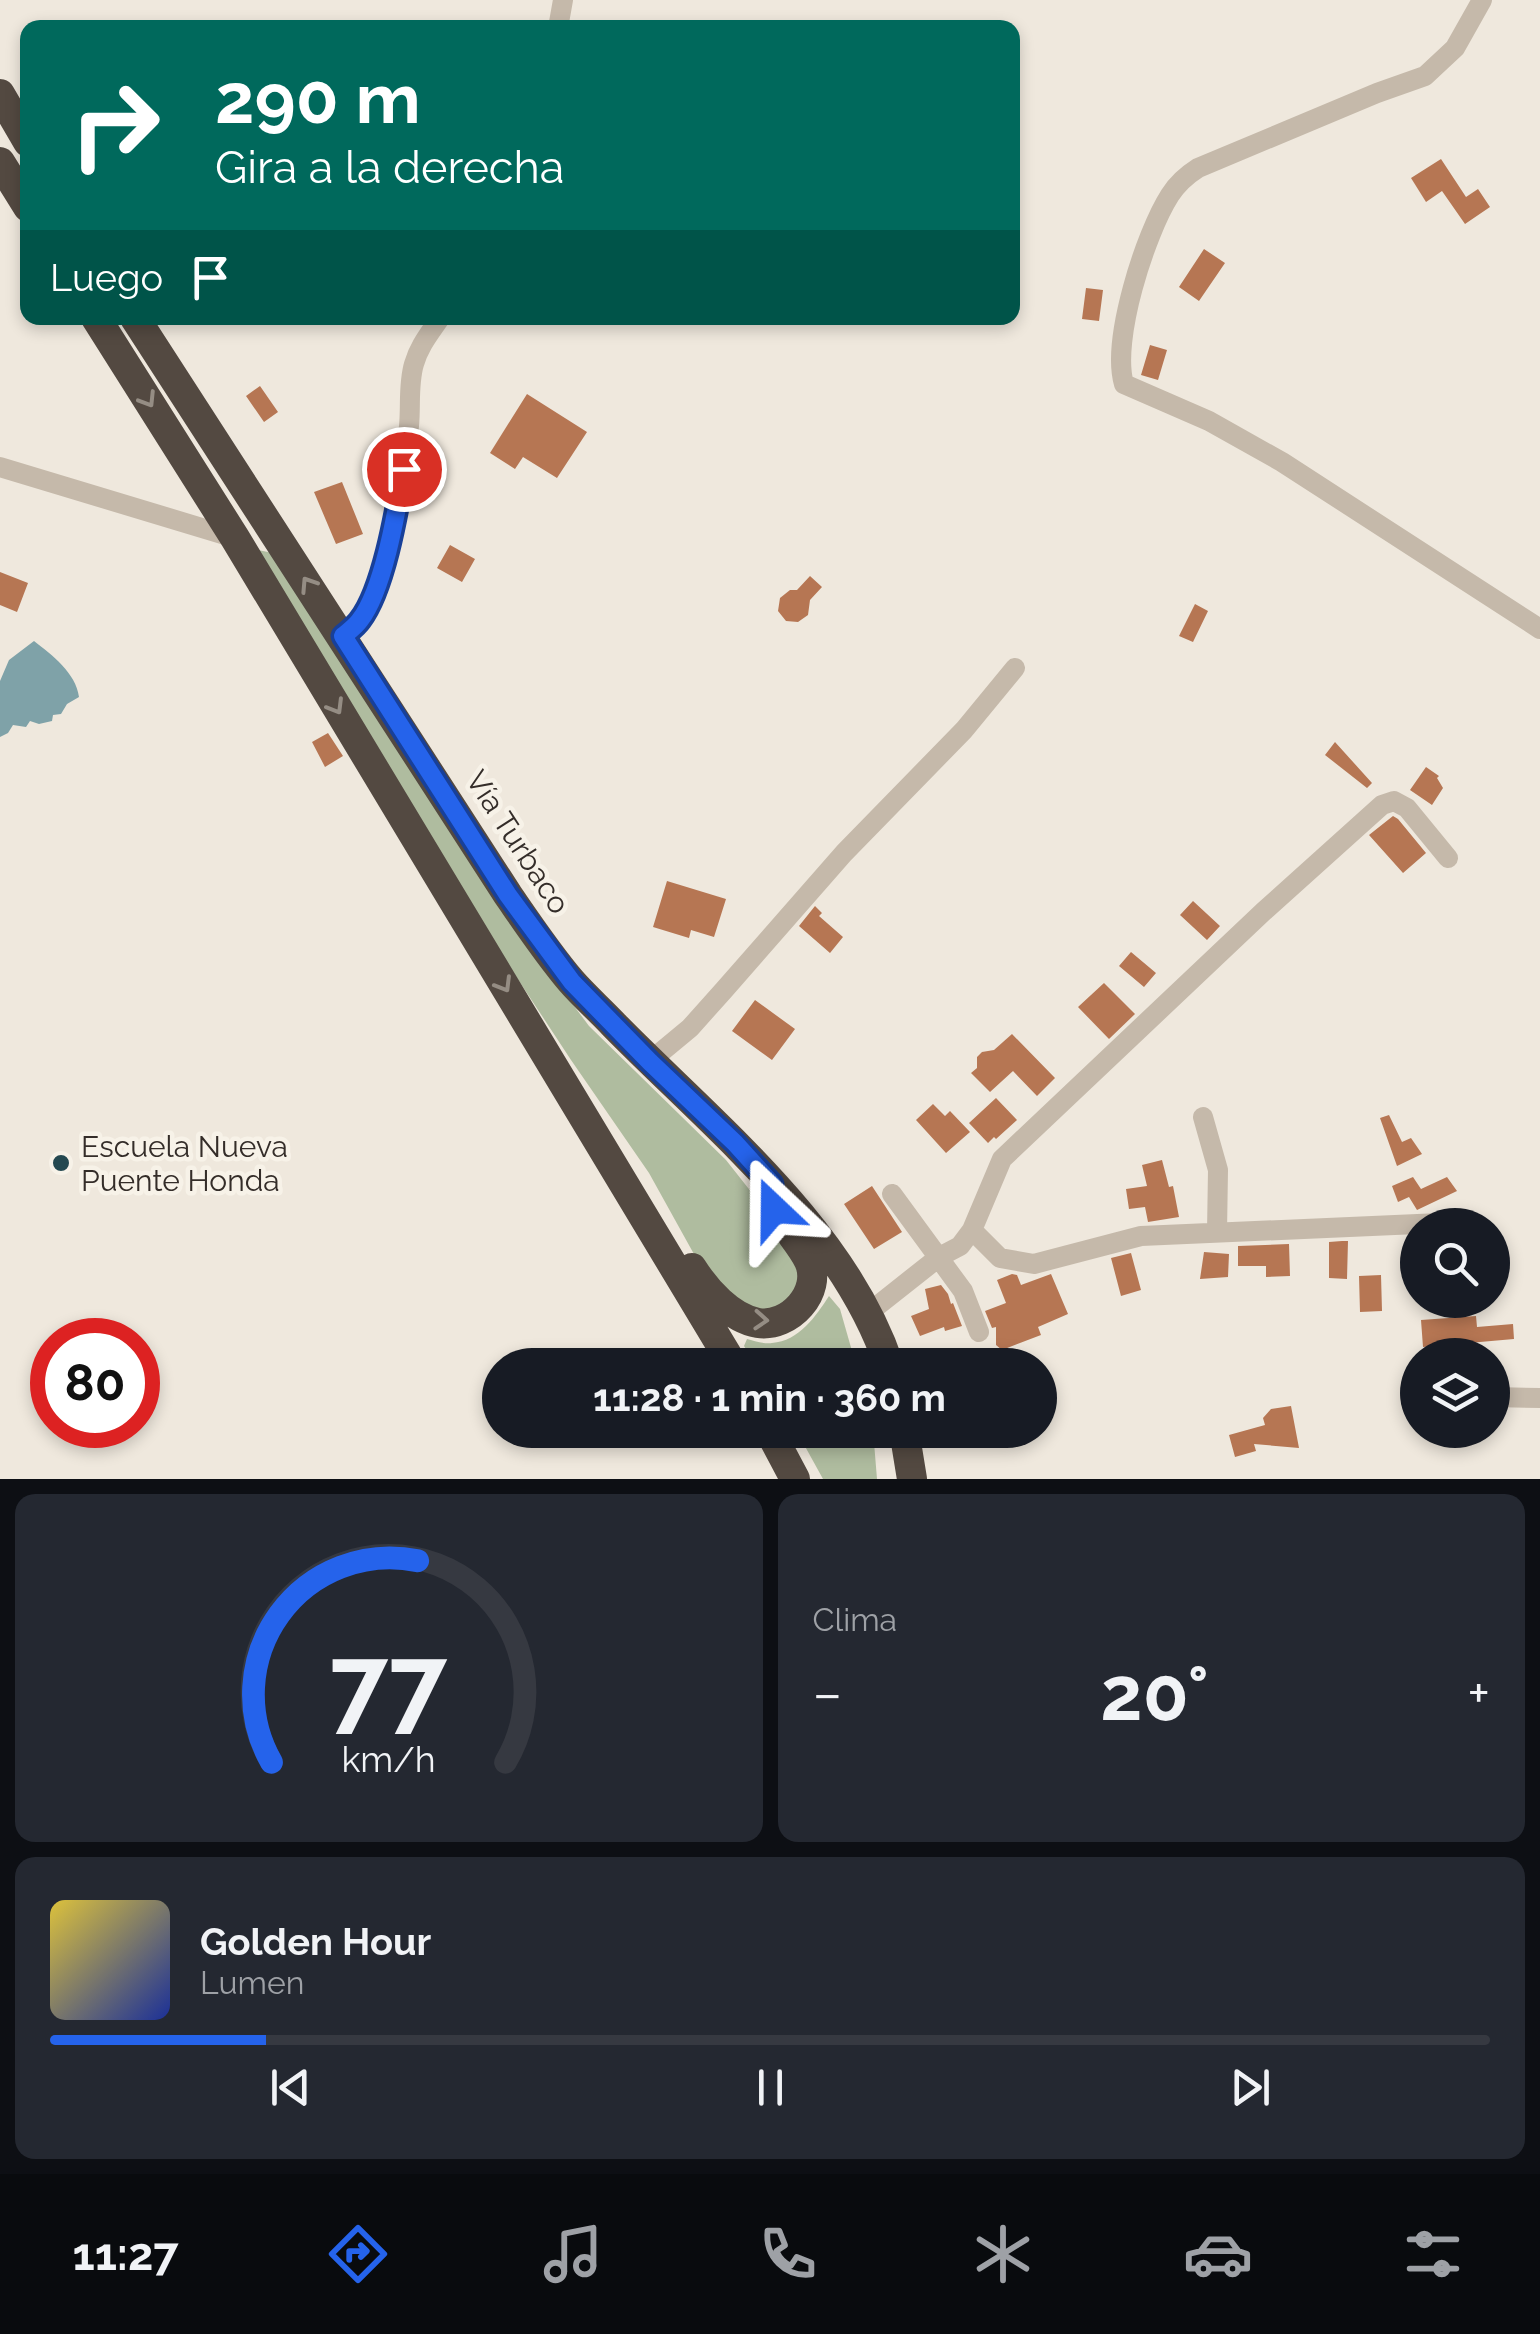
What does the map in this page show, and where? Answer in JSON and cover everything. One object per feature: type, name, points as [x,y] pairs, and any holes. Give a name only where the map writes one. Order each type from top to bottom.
[{"type":"highway","points":[[0,94],[20,128]]},
{"type":"highway","points":[[0,162],[20,193]]},
{"type":"highway","points":[[100,325],[236,538],[724,1348]]},
{"type":"highway","name":"Vía Turbaco","points":[[141,325],[536,935],[572,982],[772,1184],[842,1268],[882,1348]]},
{"type":"highway","points":[[569,1091],[597,1115],[705,1285],[738,1316],[766,1324],[798,1309],[806,1300],[812,1278],[810,1263],[774,1209],[772,1184]]},
{"type":"highway","points":[[778,1448],[794,1479]]},
{"type":"highway","points":[[907,1448],[912,1479]]},
{"type":"street","points":[[1482,0],[1454,48],[1426,76],[1187,174],[1170,194],[1139,264],[1121,350],[1121,373],[1124,384],[1210,421],[1282,462],[1540,629]]},
{"type":"street","points":[[343,636],[364,614],[380,575],[404,469],[413,366],[435,325]]},
{"type":"street","points":[[0,467],[236,538]]},
{"type":"street","points":[[650,1062],[701,1015],[844,853],[964,730],[1014,668]]},
{"type":"street","points":[[867,1314],[939,1257],[960,1246],[972,1230],[1002,1159],[1221,950],[1382,806],[1394,801],[1406,808],[1448,858]]},
{"type":"street","points":[[1202,1117],[1218,1170],[1216,1232]]},
{"type":"street","points":[[892,1194],[962,1291],[979,1332]]},
{"type":"street","points":[[972,1230],[1000,1258],[1034,1264],[1141,1236],[1400,1225]]},
{"type":"street","points":[[1510,1397],[1540,1398]]},
{"type":"green space","points":[[253,549],[273,553],[506,915],[589,1026],[726,1160],[793,1245],[803,1267],[797,1291],[771,1314],[747,1310],[700,1265],[649,1173],[502,955]]},
{"type":"green space","points":[[829,1296],[840,1309],[851,1348],[744,1346],[747,1339],[769,1343],[790,1338],[812,1319]]},
{"type":"green space","points":[[806,1448],[874,1448],[877,1479],[823,1479]]},
{"type":"water","points":[[34,641],[68,672],[79,697],[67,704],[61,714],[53,715],[52,721],[30,721],[26,727],[13,725],[0,737],[0,681],[9,660]]},
{"type":"building","points":[[1441,159],[1466,197],[1478,189],[1490,207],[1465,224],[1442,191],[1426,202],[1411,178]]},
{"type":"building","points":[[1204,249],[1225,263],[1199,301],[1179,287]]},
{"type":"building","points":[[1086,288],[1103,290],[1099,321],[1082,319]]},
{"type":"building","points":[[1150,345],[1167,350],[1158,380],[1141,375]]},
{"type":"building","points":[[260,386],[278,412],[264,422],[246,396]]},
{"type":"building","points":[[527,394],[587,432],[557,478],[523,457],[515,469],[490,453]]},
{"type":"building","points":[[342,482],[363,534],[336,544],[314,492]]},
{"type":"building","points":[[450,545],[475,559],[462,582],[437,568]]},
{"type":"building","points":[[0,572],[28,583],[17,612],[0,605]]},
{"type":"building","points":[[810,576],[822,587],[810,600],[808,615],[798,622],[786,621],[778,611],[780,598],[797,590]]},
{"type":"building","points":[[1195,604],[1208,611],[1193,642],[1179,636]]},
{"type":"building","points":[[328,733],[343,756],[325,767],[312,742]]},
{"type":"building","points":[[1335,742],[1372,783],[1367,788],[1325,755]]},
{"type":"building","points":[[1426,767],[1439,776],[1443,788],[1432,805],[1410,790]]},
{"type":"building","points":[[1393,816],[1426,853],[1403,873],[1369,835]]},
{"type":"building","points":[[667,881],[726,899],[714,937],[691,930],[689,938],[653,927]]},
{"type":"building","points":[[1193,901],[1220,926],[1207,940],[1180,915]]},
{"type":"building","points":[[815,906],[822,913],[819,916],[843,937],[830,953],[799,926]]},
{"type":"building","points":[[1131,952],[1156,973],[1144,987],[1119,966]]},
{"type":"building","points":[[1104,983],[1135,1014],[1109,1039],[1078,1007]]},
{"type":"building","points":[[755,1000],[795,1029],[772,1060],[732,1031]]},
{"type":"building","points":[[1012,1034],[1055,1078],[1037,1096],[1013,1071],[990,1092],[971,1073],[982,1052],[994,1050]]},
{"type":"building","points":[[996,1098],[1017,1120],[988,1143],[969,1123]]},
{"type":"building","points":[[933,1104],[945,1116],[950,1111],[970,1132],[946,1153],[916,1120]]},
{"type":"building","points":[[1389,1115],[1402,1142],[1411,1138],[1422,1154],[1397,1166],[1380,1118]]},
{"type":"building","points":[[1162,1160],[1169,1187],[1173,1186],[1179,1217],[1148,1222],[1145,1207],[1129,1209],[1126,1189],[1147,1186],[1142,1165]]},
{"type":"building","points":[[1413,1177],[1421,1189],[1447,1177],[1457,1191],[1416,1208],[1409,1197],[1398,1202],[1392,1186]]},
{"type":"building","points":[[872,1186],[902,1232],[874,1249],[844,1204]]},
{"type":"building","points":[[1348,1241],[1347,1279],[1329,1278],[1329,1242]]},
{"type":"building","points":[[1289,1244],[1290,1276],[1266,1277],[1266,1266],[1238,1266],[1238,1246]]},
{"type":"building","points":[[1204,1252],[1229,1254],[1228,1277],[1200,1279]]},
{"type":"building","points":[[1131,1253],[1141,1290],[1121,1296],[1111,1258]]},
{"type":"building","points":[[1051,1274],[1068,1314],[1038,1327],[1041,1335],[1000,1348],[996,1345],[996,1327],[992,1328],[985,1311],[1006,1303],[997,1280],[1017,1275],[1021,1285]]},
{"type":"building","points":[[1381,1275],[1382,1311],[1360,1312],[1359,1276]]},
{"type":"building","points":[[941,1285],[962,1326],[945,1331],[944,1327],[920,1336],[911,1316],[929,1309],[925,1289]]},
{"type":"building","points":[[1476,1318],[1477,1327],[1513,1324],[1514,1339],[1422,1338],[1421,1320]]},
{"type":"building","points":[[1291,1406],[1299,1448],[1254,1444],[1256,1451],[1235,1457],[1229,1435],[1265,1425],[1263,1418],[1271,1409]]},
{"type":"place","name":"Escuela Nueva Puente Honda","points":[[61,1163]]},
{"type":"route","points":[[404,469],[397,511],[370,604],[359,622],[343,636],[536,935],[572,982],[772,1184],[774,1209]]}]
